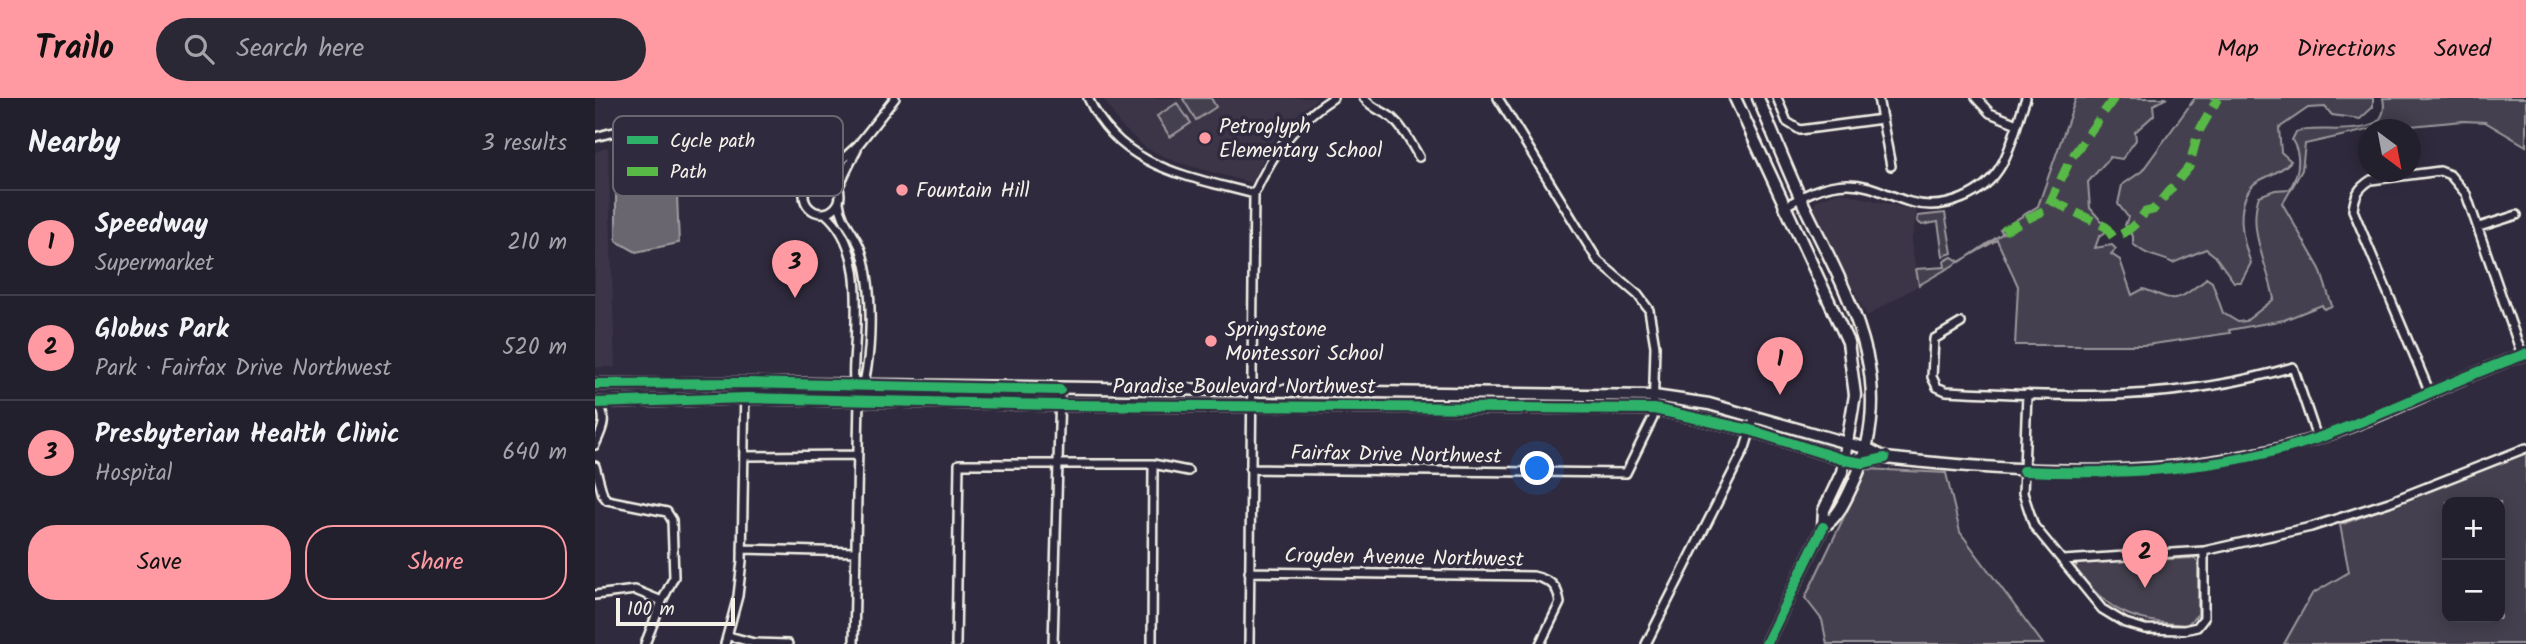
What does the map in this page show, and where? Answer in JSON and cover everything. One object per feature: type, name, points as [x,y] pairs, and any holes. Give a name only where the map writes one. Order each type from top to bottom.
[{"type":"street","points":[[843,159],[858,145],[895,98]]},
{"type":"street","points":[[1089,98],[1109,131],[1131,152],[1154,166],[1254,194]]},
{"type":"street","points":[[1249,644],[1254,194],[1272,156],[1295,126],[1333,98]]},
{"type":"street","points":[[1364,98],[1370,107],[1388,115],[1401,126],[1419,157]]},
{"type":"street","name":"Fairfax Drive Northwest","points":[[1250,469],[1626,473],[1644,439],[1654,409],[1654,325],[1649,310],[1638,295],[1598,261],[1497,98]]},
{"type":"street","points":[[1735,98],[1783,208],[1847,342],[1855,395],[1844,460],[1824,510],[1823,527],[1766,644]]},
{"type":"street","points":[[1758,98],[1800,197],[1836,267],[1862,333],[1873,389],[1868,449],[1863,463],[1838,514],[1823,527]]},
{"type":"street","points":[[1777,98],[1781,113],[1793,128],[1810,131],[1882,118]]},
{"type":"street","points":[[1878,98],[1891,166]]},
{"type":"street","points":[[1976,98],[1990,113],[2017,124]]},
{"type":"street","points":[[1783,208],[1800,197],[1829,186],[1846,184],[1881,189],[1913,203],[1934,205],[1957,201],[1992,179],[2002,163],[2026,98]]},
{"type":"street","points":[[595,137],[613,134]]},
{"type":"street","points":[[843,177],[858,145]]},
{"type":"street","points":[[2430,393],[2353,209],[2355,195],[2361,186],[2371,180],[2440,171],[2450,175],[2459,184],[2479,227],[2524,354]]},
{"type":"street","points":[[805,196],[807,205],[815,212],[825,213],[839,229],[853,269],[857,307],[852,384],[859,399]]},
{"type":"street","points":[[839,196],[844,220],[862,253],[869,307],[865,385],[859,399],[856,455],[854,644]]},
{"type":"street","points":[[825,213],[839,202]]},
{"type":"street","points":[[2479,227],[2517,215]]},
{"type":"street","points":[[1961,323],[1934,339],[1932,377],[1937,387],[1947,391],[2147,396],[2258,378],[2293,367],[2317,438]]},
{"type":"street","name":"Paradise Boulevard Northwest","points":[[596,405],[746,398],[1058,405],[1654,409],[1680,412],[1750,430],[1844,460],[1863,463],[1885,458],[2023,471],[2123,472],[2178,468],[2268,452],[2317,438],[2524,354]]},
{"type":"street","points":[[745,383],[742,549],[738,596],[727,640],[788,644]]},
{"type":"street","points":[[595,445],[605,427],[603,411],[596,405],[596,384]]},
{"type":"street","name":"Paradise Boulevard Northwest","points":[[596,384],[852,384],[1059,390],[1474,394],[1481,385],[1489,394],[1654,396],[1709,404],[1847,446],[1868,449],[1885,458]]},
{"type":"street","points":[[1053,644],[1059,390]]},
{"type":"street","points":[[1311,407],[1342,400],[1350,393]]},
{"type":"street","points":[[1460,407],[1474,394]]},
{"type":"street","points":[[1489,394],[1500,407]]},
{"type":"street","points":[[1539,394],[1556,408]]},
{"type":"street","points":[[2027,394],[2023,493],[2034,526],[2102,609],[2125,623],[2145,629],[2184,630],[2196,627],[2204,618],[2204,551]]},
{"type":"street","points":[[1646,644],[1745,449],[1754,419]]},
{"type":"street","points":[[595,425],[600,434]]},
{"type":"street","points":[[2063,560],[2204,551],[2324,523],[2389,502],[2526,448]]},
{"type":"street","points":[[744,456],[856,455]]},
{"type":"street","points":[[956,644],[959,464],[1153,464],[1188,471]]},
{"type":"street","points":[[1152,644],[1153,464]]},
{"type":"street","points":[[595,466],[603,495],[607,500],[661,508],[672,520],[674,577],[645,644]]},
{"type":"street","points":[[742,549],[855,552]]},
{"type":"street","name":"Croyden Avenue Northwest","points":[[1249,572],[1533,576],[1547,579],[1555,586],[1560,603],[1541,644]]},
{"type":"street","points":[[595,595],[635,590],[662,601]]},
{"type":"shaded area","name":"Petroglyph Elementary School","points":[[1103,98],[1318,98],[1280,128],[1251,183],[1176,162],[1146,148],[1120,125]]},
{"type":"shaded area","points":[[1211,98],[1216,107],[1196,120],[1183,99]]},
{"type":"shaded area","points":[[2076,98],[2167,98],[2153,105],[2154,115],[2135,132],[2136,140],[2122,159],[2110,157],[2088,182],[2090,208],[2109,230],[2099,237],[2095,248],[2112,245],[2116,249],[2111,254],[2120,260],[2132,295],[2143,289],[2169,298],[2180,297],[2206,278],[2212,282],[2223,313],[2238,322],[2246,321],[2274,299],[2257,235],[2256,209],[2259,196],[2275,190],[2290,189],[2298,164],[2292,140],[2296,132],[2358,128],[2358,132],[2305,144],[2302,170],[2282,203],[2320,269],[2332,306],[2324,309],[2322,305],[2284,320],[2229,330],[2230,333],[2146,345],[2015,345],[2018,286],[1997,240],[1967,257],[2003,233],[2000,230],[2038,206]]},
{"type":"shaded area","points":[[2195,98],[2373,98],[2373,107],[2360,119],[2332,115],[2325,107],[2308,108],[2279,128],[2281,152],[2291,161],[2254,184],[2248,192],[2242,222],[2251,263],[2241,282],[2234,282],[2215,256],[2206,249],[2173,263],[2144,252],[2133,244],[2133,236],[2125,225],[2128,217],[2118,204],[2122,185],[2142,171]]},
{"type":"shaded area","points":[[2383,98],[2526,98],[2526,146],[2485,122],[2421,125],[2421,119],[2379,119],[2383,113]]},
{"type":"shaded area","points":[[1177,103],[1191,123],[1170,137],[1157,116]]},
{"type":"shaded area","points":[[608,147],[615,367],[595,367],[595,152]]},
{"type":"shaded area","points":[[1840,192],[1917,211],[1911,243],[1919,285],[1867,316],[1813,209],[1816,200]]},
{"type":"shaded area","points":[[616,196],[677,196],[679,243],[636,252],[616,241]]},
{"type":"shaded area","points":[[1945,213],[1952,253],[1943,256],[1938,222],[1922,225],[1917,221],[1918,216]]},
{"type":"shaded area","points":[[1952,257],[1959,262],[1919,285],[1916,269],[1945,267],[1944,261]]},
{"type":"shaded area","points":[[2526,453],[2526,644],[2284,644],[2312,594],[2349,572],[2340,525]]},
{"type":"shaded area","points":[[1867,469],[1946,473],[1960,532],[2043,644],[1827,644],[1822,620],[1805,598]]},
{"type":"shaded area","points":[[2194,558],[2198,562],[2198,614],[2187,625],[2151,621],[2123,612],[2099,596],[2075,568],[2078,563]]},
{"type":"marked path","points":[[2003,231],[2047,209],[2070,160],[2114,98]]},
{"type":"marked path","points":[[2052,201],[2106,227],[2113,237],[2126,231],[2145,212],[2153,210],[2189,167],[2198,133],[2218,98]]},
{"type":"cycle path","points":[[2023,471],[2135,471],[2246,458],[2318,438],[2526,354]]},
{"type":"cycle path","points":[[595,384],[745,383],[1060,390]]},
{"type":"cycle path","points":[[595,403],[746,398],[1058,405],[1654,409],[1750,430],[1844,460],[1863,463],[1885,458]]},
{"type":"cycle path","points":[[1766,644],[1823,527]]},
{"type":"place","name":"Petroglyph Elementary School","points":[[1205,138]]},
{"type":"place","name":"Fountain Hill","points":[[902,190]]},
{"type":"place","name":"Presbyterian Health Clinic","points":[[795,298]]},
{"type":"place","name":"Springstone Montessori School","points":[[1211,341]]},
{"type":"place","name":"Speedway","points":[[1780,395]]},
{"type":"place","name":"Globus Park","points":[[2145,588]]}]
